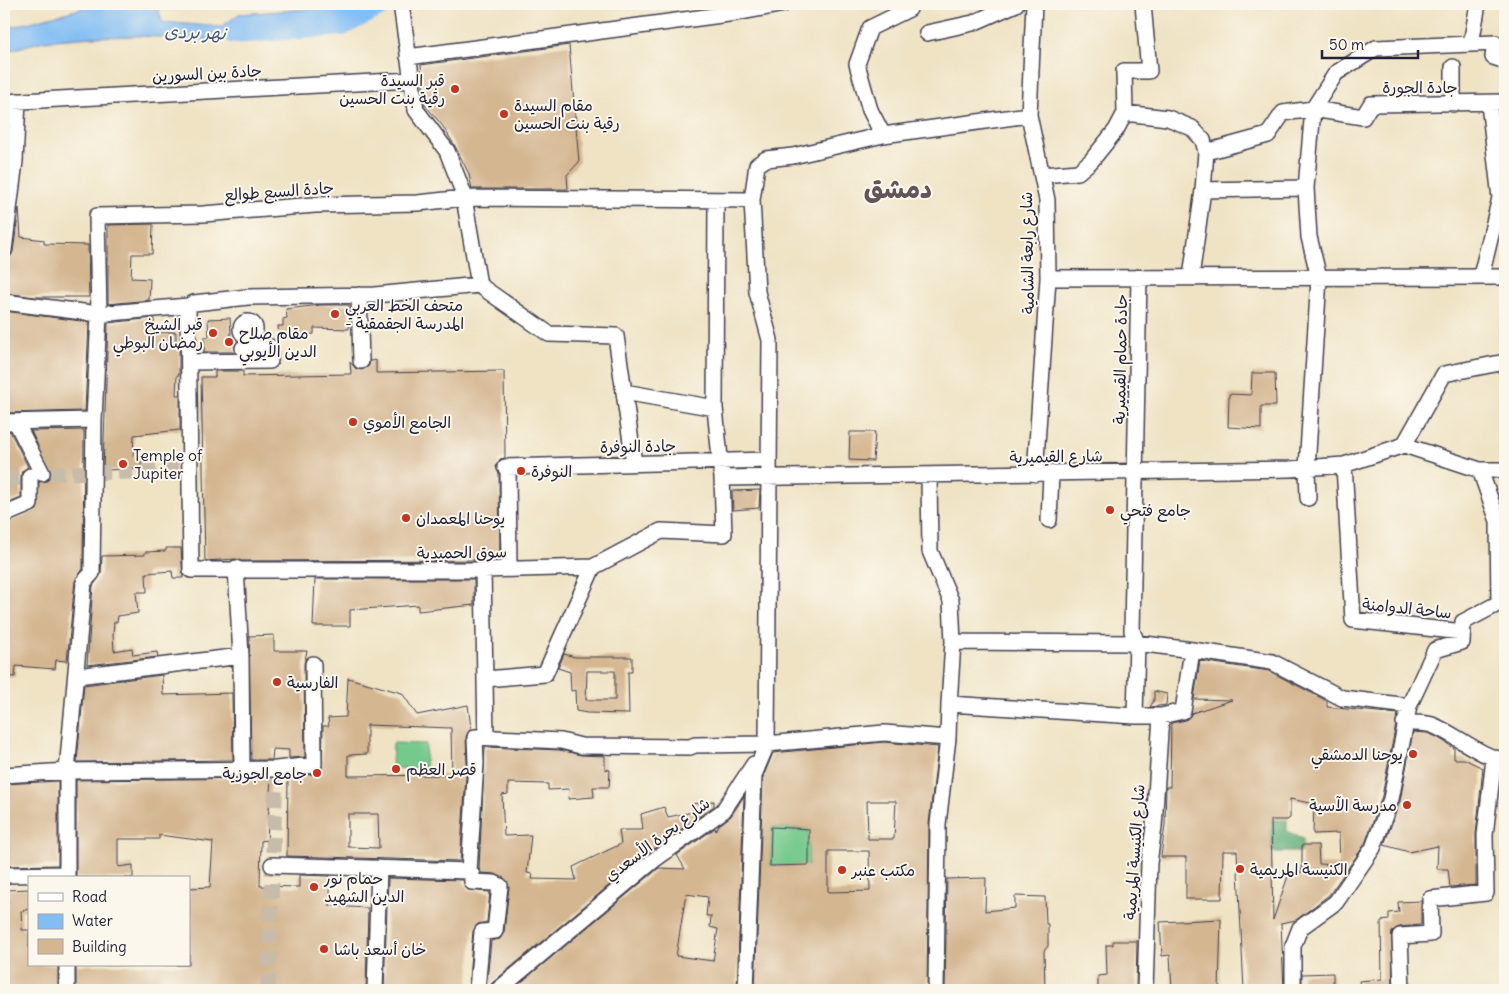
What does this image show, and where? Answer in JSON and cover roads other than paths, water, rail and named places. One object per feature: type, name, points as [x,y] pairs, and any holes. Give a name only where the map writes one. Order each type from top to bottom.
[{"type":"street","points":[[401,4],[416,110],[447,150],[464,198],[479,285]]},
{"type":"street","points":[[408,57],[736,13],[784,4]]},
{"type":"street","points":[[883,135],[870,110],[857,64],[870,28],[909,9],[907,4]]},
{"type":"street","points":[[927,33],[973,23],[1016,4]]},
{"type":"street","name":"شارع رابعة الشامية","points":[[1034,4],[1028,115],[1047,200],[1048,278],[1035,474]]},
{"type":"street","points":[[1042,175],[1078,172],[1091,160],[1116,130],[1125,113],[1124,70],[1149,71],[1143,4]]},
{"type":"street","points":[[1471,44],[1478,4]]},
{"type":"street","points":[[1308,498],[1307,468],[1319,278],[1309,237],[1306,188],[1313,109],[1336,73],[1376,48],[1495,43],[1493,56],[1505,61]]},
{"type":"street","points":[[1453,67],[1454,104]]},
{"type":"street","name":"جادة بين السورين","points":[[11,102],[412,80]]},
{"type":"street","points":[[4,250],[15,161],[10,130],[11,102]]},
{"type":"street","name":"جادة الجورة","points":[[1206,152],[1268,135],[1283,113],[1313,109],[1363,116],[1371,104],[1490,104],[1505,102]]},
{"type":"street","points":[[1481,276],[1502,197],[1490,104]]},
{"type":"street","points":[[1125,113],[1168,118],[1192,128],[1203,140],[1206,152],[1203,190],[1191,277]]},
{"type":"street","points":[[746,990],[754,775],[767,744],[770,340],[757,292],[752,200],[757,165],[766,159],[794,156],[883,135],[1028,115]]},
{"type":"street","points":[[1203,190],[1306,188]]},
{"type":"street","name":"جادة السبع طوالع","points":[[99,314],[97,216],[203,214],[315,205],[418,203],[464,198],[752,200]]},
{"type":"street","points":[[716,200],[715,408],[722,461],[722,478],[768,478]]},
{"type":"street","name":"جادة حمام القيميرية","points":[[1135,716],[1137,643],[1132,631],[1139,277]]},
{"type":"street","points":[[1048,278],[1505,277]]},
{"type":"street","points":[[4,302],[99,314],[188,306],[194,303],[248,297],[359,295],[479,285],[549,334],[616,336],[634,463]]},
{"type":"street","points":[[359,295],[361,361]]},
{"type":"street","points":[[188,306],[189,362],[270,361],[268,348],[247,338],[248,297]]},
{"type":"street","points":[[4,875],[67,876],[67,771],[84,582],[92,573],[94,420],[99,314]]},
{"type":"street","name":"سوق الحميدية","points":[[189,362],[196,468],[191,570],[483,570],[593,567],[662,531],[724,534],[722,478]]},
{"type":"street","points":[[1404,445],[1444,374],[1505,362]]},
{"type":"street","points":[[624,392],[715,408]]},
{"type":"street","points":[[4,515],[30,504],[36,474],[10,422],[94,420]]},
{"type":"street","points":[[1344,465],[1404,445],[1480,470],[1505,470]]},
{"type":"street","name":"جادة النوفرة","points":[[509,569],[507,467],[769,460]]},
{"type":"street","name":"شارع القيميرية","points":[[768,478],[1050,474],[1307,468],[1344,465]]},
{"type":"street","name":"ساحة الدوامنة","points":[[1344,465],[1353,620],[1463,632],[1464,622],[1502,601],[1498,520],[1480,470]]},
{"type":"street","points":[[1049,520],[1050,474]]},
{"type":"street","points":[[929,476],[930,551],[951,601],[953,642],[948,738],[938,824],[936,990]]},
{"type":"street","points":[[485,679],[546,674],[593,567]]},
{"type":"street","points":[[236,569],[241,656],[242,769]]},
{"type":"street","points":[[483,570],[486,736]]},
{"type":"street","points":[[1294,990],[1293,946],[1300,928],[1336,902],[1373,848],[1391,798],[1408,706],[1435,650],[1462,642],[1463,632]]},
{"type":"street","points":[[953,642],[1137,643],[1192,650],[1272,662],[1342,698],[1408,706]]},
{"type":"street","points":[[949,704],[1161,716],[1183,711],[1192,650]]},
{"type":"street","points":[[77,676],[241,656]]},
{"type":"street","points":[[4,775],[67,771],[242,769],[314,765],[312,664]]},
{"type":"street","name":"شارع الكنيسة المريمية","points":[[1145,990],[1149,863],[1154,827],[1161,716]]},
{"type":"street","points":[[1402,990],[1400,936],[1431,934],[1430,898],[1486,893],[1485,835],[1500,760],[1458,736],[1429,724],[1404,723]]},
{"type":"street","points":[[477,990],[482,932],[495,931],[500,886],[494,883],[472,882],[472,875],[469,871],[476,763],[475,737],[486,736],[562,741],[581,746],[690,747],[767,744],[884,733],[948,738]]},
{"type":"street","name":"شارع بحرة الأسعدي","points":[[498,990],[654,860],[723,811],[767,744]]},
{"type":"street","points":[[272,865],[469,871]]},
{"type":"street","points":[[375,990],[379,868]]},
{"type":"street","points":[[67,966],[67,990]]},
{"type":"water","points":[[99,4],[157,4],[162,22],[221,27],[239,14],[356,4],[365,4],[373,9],[342,25],[263,31],[251,37],[218,40],[139,36],[92,37],[43,41],[4,52],[4,29]]},
{"type":"waterway","name":"نهر بردى","points":[[234,33],[342,25],[383,4]]},
{"type":"tunnel","points":[[4,481],[42,473],[142,472],[190,468]]},
{"type":"tunnel","points":[[268,990],[276,769]]},
{"type":"place","name":"قبر السيدة رقية بنت الحسين","points":[[455,89]]},
{"type":"place","name":"مقام السيدة رقية بنت الحسين","points":[[504,114]]},
{"type":"place","name":"متحف الخط العربي - المدرسة الجقمقية","points":[[335,314]]},
{"type":"place","name":"قبر الشيخ رمضان البوطي","points":[[213,333]]},
{"type":"place","name":"مقام صلاح الدين الأيوبي","points":[[229,342]]},
{"type":"place","name":"الجامع الأموي","points":[[353,422]]},
{"type":"place","name":"Temple of Jupiter","points":[[123,464]]},
{"type":"place","name":"النوفرة","points":[[521,471]]},
{"type":"place","name":"جامع فتحي","points":[[1110,510]]},
{"type":"place","name":"يوحنا المعمدان","points":[[406,518]]},
{"type":"place","name":"الفارسية","points":[[277,682]]},
{"type":"place","name":"يوحنا الدمشقي","points":[[1413,754]]},
{"type":"place","name":"قصر العظم","points":[[396,769]]},
{"type":"place","name":"جامع الجوزية","points":[[317,773]]},
{"type":"place","name":"مدرسة الآسية","points":[[1407,805]]},
{"type":"place","name":"الكنيسة المريمية","points":[[1240,869]]},
{"type":"place","name":"مكتب عنبر","points":[[842,870]]},
{"type":"place","name":"حمام نور الدين الشهيد","points":[[314,887]]},
{"type":"place","name":"خان أسعد باشا","points":[[324,949]]},
{"type":"district","name":"دمشق","points":[[898,188]]}]
